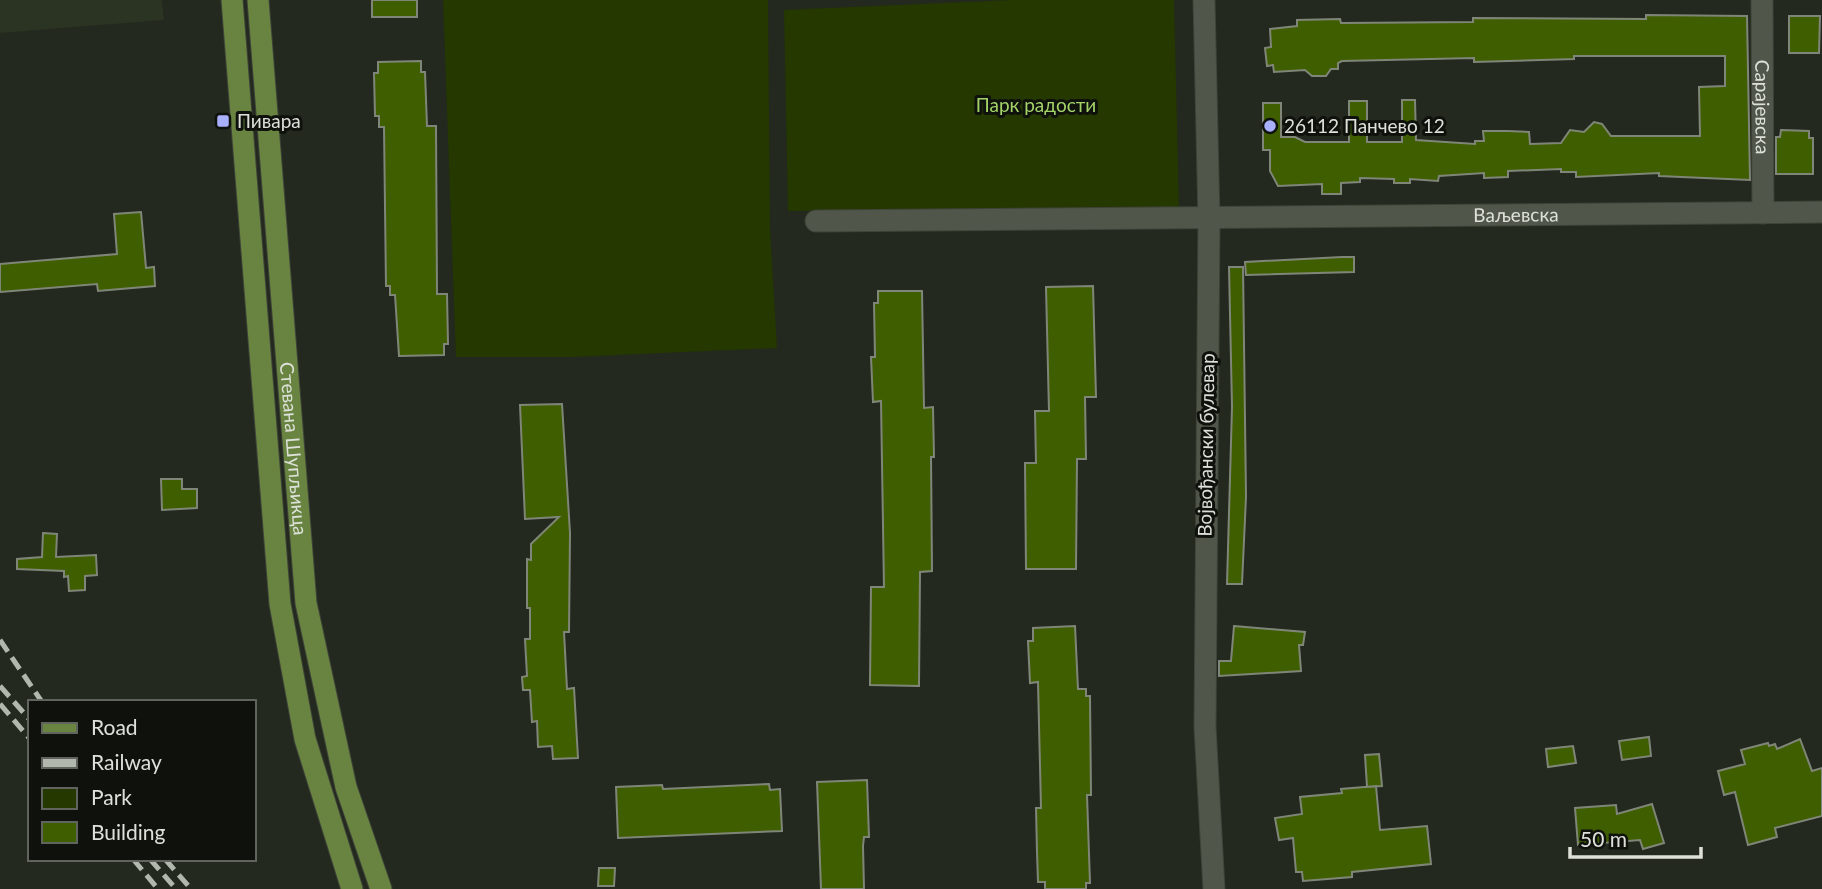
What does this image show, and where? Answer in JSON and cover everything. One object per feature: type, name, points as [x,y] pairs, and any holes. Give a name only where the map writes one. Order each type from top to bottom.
[{"type":"main road","name":"Стевана Шупљикца","points":[[232,0],[280,604],[305,739],[324,810],[352,889]]},
{"type":"main road","name":"Стевана Шупљикца","points":[[258,0],[306,603],[343,776],[381,889]]},
{"type":"street","name":"Војвођански булевар","points":[[1204,0],[1209,220],[1205,727],[1214,889]]},
{"type":"street","name":"Сарајевска","points":[[1762,0],[1763,213]]},
{"type":"street","name":"Ваљевска","points":[[816,221],[1209,220],[1822,212]]},
{"type":"shaded area","points":[[0,0],[162,0],[164,20],[0,33]]},
{"type":"green space","points":[[443,0],[768,0],[770,229],[777,348],[571,357],[456,357]]},
{"type":"green space","name":"Парк радости","points":[[1012,0],[1174,0],[1179,209],[788,211],[784,10]]},
{"type":"building","points":[[372,0],[417,0],[417,17],[372,17]]},
{"type":"building","points":[[1646,15],[1747,16],[1750,180],[1659,176],[1659,173],[1576,177],[1576,172],[1561,172],[1561,169],[1508,171],[1508,177],[1484,178],[1484,173],[1439,176],[1438,181],[1410,179],[1410,183],[1394,183],[1394,179],[1360,178],[1360,182],[1341,183],[1341,194],[1322,194],[1322,184],[1278,186],[1270,171],[1270,150],[1263,150],[1263,103],[1281,103],[1281,137],[1295,137],[1305,142],[1349,142],[1349,101],[1367,101],[1367,142],[1402,142],[1402,100],[1415,100],[1416,140],[1475,144],[1475,141],[1484,141],[1483,131],[1507,131],[1529,132],[1530,144],[1561,143],[1570,130],[1584,132],[1594,122],[1602,124],[1611,136],[1700,136],[1699,87],[1725,86],[1725,56],[1574,56],[1574,59],[1474,62],[1474,58],[1342,61],[1338,63],[1338,69],[1331,69],[1326,76],[1312,76],[1305,70],[1274,72],[1273,65],[1267,66],[1265,48],[1271,47],[1270,29],[1297,26],[1297,20],[1340,19],[1341,23],[1473,22],[1473,18],[1646,19]]},
{"type":"building","points":[[1789,16],[1820,16],[1819,53],[1789,53]]},
{"type":"building","points":[[421,61],[421,72],[425,72],[427,126],[436,126],[437,294],[447,294],[448,344],[444,344],[444,355],[399,356],[395,295],[390,295],[390,286],[386,286],[384,127],[379,127],[379,116],[375,116],[374,73],[378,73],[378,62]]},
{"type":"building","points":[[1781,130],[1809,131],[1809,138],[1813,138],[1813,174],[1776,174],[1776,137],[1780,137]]},
{"type":"building","points":[[141,212],[146,268],[154,267],[155,286],[98,291],[97,284],[0,292],[0,264],[117,254],[114,214]]},
{"type":"building","points":[[1354,257],[1354,272],[1246,275],[1245,262]]},
{"type":"building","points":[[1229,267],[1243,267],[1246,497],[1242,584],[1227,584],[1232,407]]},
{"type":"building","points":[[1093,286],[1096,397],[1085,397],[1086,459],[1077,459],[1076,569],[1026,569],[1025,463],[1036,463],[1035,411],[1049,411],[1046,287]]},
{"type":"building","points":[[878,291],[922,291],[924,408],[933,407],[934,457],[931,457],[932,571],[920,572],[919,686],[870,685],[871,587],[884,587],[881,401],[873,402],[871,357],[875,357],[874,303],[878,303]]},
{"type":"building","points":[[562,404],[570,533],[569,632],[564,632],[567,689],[574,688],[578,758],[553,759],[552,746],[538,747],[537,721],[532,722],[530,690],[523,690],[522,677],[527,676],[525,639],[530,639],[527,559],[531,560],[531,544],[559,517],[525,519],[520,405]]},
{"type":"building","points":[[161,479],[182,479],[182,489],[197,489],[197,508],[162,510]]},
{"type":"building","points":[[43,533],[57,534],[56,557],[96,555],[97,575],[85,576],[85,590],[69,591],[68,576],[64,577],[64,571],[17,569],[17,559],[42,557]]},
{"type":"building","points":[[1075,626],[1078,689],[1086,689],[1086,696],[1090,696],[1091,795],[1087,795],[1090,883],[1086,883],[1086,889],[1045,889],[1045,882],[1038,882],[1036,808],[1041,808],[1038,682],[1030,683],[1028,641],[1033,641],[1033,628]]},
{"type":"building","points":[[1234,626],[1305,632],[1303,645],[1299,645],[1301,671],[1219,676],[1219,661],[1231,661]]},
{"type":"building","points":[[1649,737],[1651,756],[1622,760],[1619,741]]},
{"type":"building","points":[[1800,739],[1812,771],[1822,768],[1822,816],[1775,828],[1777,837],[1748,845],[1735,792],[1724,795],[1718,771],[1745,764],[1741,750],[1768,743],[1769,746],[1775,744],[1777,749]]},
{"type":"building","points":[[1573,746],[1576,763],[1548,767],[1546,749]]},
{"type":"building","points":[[1379,754],[1382,786],[1367,787],[1365,755]]},
{"type":"building","points":[[867,780],[869,837],[864,837],[863,846],[864,889],[821,889],[817,782]]},
{"type":"building","points":[[769,784],[770,790],[780,789],[782,831],[618,838],[616,787],[662,785],[663,789]]},
{"type":"building","points":[[1376,786],[1380,830],[1427,826],[1431,864],[1352,872],[1352,877],[1303,881],[1302,872],[1296,872],[1293,838],[1279,840],[1275,818],[1302,814],[1300,797]]},
{"type":"building","points":[[1652,804],[1664,843],[1643,849],[1640,840],[1578,845],[1575,808],[1616,805],[1617,814]]},
{"type":"building","points":[[599,868],[615,868],[614,886],[598,886]]},
{"type":"railway","points":[[0,640],[41,700]]},
{"type":"railway","points":[[0,686],[28,718]]},
{"type":"railway","points":[[0,704],[28,737]]},
{"type":"railway","points":[[135,861],[158,889]]},
{"type":"railway","points":[[152,861],[176,889]]},
{"type":"railway","points":[[167,861],[191,889]]},
{"type":"place","name":"Пивара","points":[[223,121]]},
{"type":"place","name":"26112 Панчево 12","points":[[1270,126]]}]
